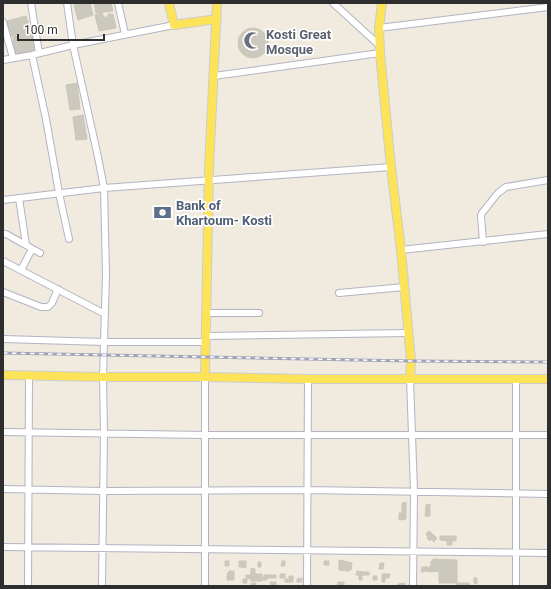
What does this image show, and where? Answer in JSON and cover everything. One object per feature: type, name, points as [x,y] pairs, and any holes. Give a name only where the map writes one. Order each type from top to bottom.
[{"type":"main road","points":[[169,3],[174,25],[217,19]]},
{"type":"main road","points":[[205,376],[208,180],[217,3]]},
{"type":"main road","points":[[382,3],[379,28],[380,49],[391,167],[401,250],[411,361],[410,379]]},
{"type":"main road","points":[[3,375],[103,377],[205,376],[308,379],[548,380]]},
{"type":"street","points":[[31,3],[39,53]]},
{"type":"street","points":[[67,3],[74,45],[104,188],[106,274],[103,377],[104,433],[102,586]]},
{"type":"street","points":[[118,3],[124,34]]},
{"type":"street","points":[[333,3],[380,49]]},
{"type":"street","points":[[379,28],[548,7]]},
{"type":"street","points":[[3,22],[13,58]]},
{"type":"street","points":[[3,60],[32,55],[124,34],[174,25]]},
{"type":"street","points":[[214,76],[380,49]]},
{"type":"street","points":[[32,55],[69,239]]},
{"type":"street","points":[[3,200],[104,188],[391,167]]},
{"type":"street","points":[[483,242],[481,216],[498,193],[510,186],[548,180]]},
{"type":"street","points":[[20,198],[26,245]]},
{"type":"street","points":[[3,234],[6,234],[40,253]]},
{"type":"street","points":[[401,250],[548,234]]},
{"type":"street","points":[[21,270],[32,249]]},
{"type":"street","points":[[3,261],[105,314]]},
{"type":"street","points":[[339,294],[404,287]]},
{"type":"street","points":[[3,292],[41,307],[48,307],[52,303],[58,289]]},
{"type":"street","points":[[206,313],[259,313]]},
{"type":"street","points":[[3,339],[104,342],[408,333]]},
{"type":"street","points":[[28,586],[29,376]]},
{"type":"street","points":[[205,376],[205,586]]},
{"type":"street","points":[[307,586],[308,379]]},
{"type":"street","points":[[410,379],[414,491],[413,586]]},
{"type":"street","points":[[516,379],[516,586]]},
{"type":"street","points":[[3,432],[206,435],[548,435]]},
{"type":"street","points":[[3,489],[204,492],[307,490],[548,494]]},
{"type":"street","points":[[3,547],[548,553]]},
{"type":"building","points":[[90,3],[93,15],[78,20],[74,5]]},
{"type":"building","points":[[94,3],[111,3],[113,11],[96,13]]},
{"type":"building","points":[[102,13],[104,17],[108,17],[108,14],[113,14],[116,28],[99,31],[95,15]]},
{"type":"building","points":[[26,16],[32,32],[11,36],[7,21]]},
{"type":"building","name":"Kosti Great Mosque","points":[[253,28],[264,32],[268,43],[264,54],[253,58],[242,54],[238,43],[242,32]]},
{"type":"building","points":[[32,33],[34,51],[15,54],[13,37]]},
{"type":"building","points":[[77,83],[80,109],[70,110],[66,85]]},
{"type":"building","points":[[83,115],[87,139],[76,140],[73,117]]},
{"type":"building","points":[[406,502],[406,519],[402,520],[402,503]]},
{"type":"building","points":[[430,504],[430,516],[425,516],[426,505]]},
{"type":"building","points":[[399,513],[402,513],[401,520],[399,520]]},
{"type":"building","points":[[429,531],[437,538],[434,542],[427,538],[428,537],[426,534]]},
{"type":"building","points":[[440,536],[456,536],[456,541],[440,540]]},
{"type":"building","points":[[447,541],[452,541],[452,545],[447,545]]},
{"type":"building","points":[[433,559],[457,560],[457,583],[439,583],[439,571],[429,572],[431,561],[433,561]]},
{"type":"building","points":[[339,560],[352,563],[351,570],[339,570]]},
{"type":"building","points":[[225,561],[229,561],[229,566],[225,566]]},
{"type":"building","points":[[239,561],[242,561],[242,567],[239,567]]},
{"type":"building","points":[[242,561],[246,561],[246,568],[242,567]]},
{"type":"building","points":[[282,561],[285,561],[285,566],[281,566]]},
{"type":"building","points":[[324,561],[329,561],[329,565],[324,565]]},
{"type":"building","points":[[258,562],[261,562],[261,567],[258,567]]},
{"type":"building","points":[[380,563],[384,563],[383,569],[379,569]]},
{"type":"building","points":[[422,567],[428,567],[429,571],[421,572]]},
{"type":"building","points":[[251,568],[255,569],[255,574],[262,574],[262,581],[251,581]]},
{"type":"building","points":[[229,571],[234,571],[234,576],[227,575]]},
{"type":"building","points":[[357,571],[363,572],[362,575],[356,575]]},
{"type":"building","points":[[363,572],[369,572],[369,575],[363,575]]},
{"type":"building","points":[[280,574],[285,574],[285,578],[280,578]]},
{"type":"building","points":[[382,574],[390,574],[389,578],[385,578],[385,582],[382,582]]},
{"type":"building","points":[[246,575],[251,575],[251,579],[246,578]]},
{"type":"building","points":[[264,575],[268,575],[267,580],[263,580]]},
{"type":"building","points":[[268,575],[276,575],[276,578],[268,578]]},
{"type":"building","points":[[359,575],[362,575],[362,580],[359,580]]},
{"type":"building","points":[[227,576],[234,576],[234,580],[227,580]]},
{"type":"building","points":[[289,576],[293,576],[293,582],[285,582],[285,579],[289,579]]},
{"type":"building","points":[[373,576],[377,576],[377,580],[373,580]]},
{"type":"building","points":[[302,578],[302,582],[297,582],[297,579]]},
{"type":"building","points":[[474,578],[477,578],[477,584],[474,583]]},
{"type":"building","points":[[243,579],[247,579],[247,583],[243,583]]},
{"type":"building","points":[[270,582],[276,582],[276,586],[271,586]]},
{"type":"building","points":[[338,582],[344,582],[344,586],[337,586]]},
{"type":"building","points":[[251,583],[256,583],[256,586],[251,586]]},
{"type":"building","points":[[405,583],[405,586],[398,586],[398,584]]},
{"type":"building","points":[[457,583],[469,583],[470,586],[457,586]]},
{"type":"railway","points":[[3,353],[411,361],[548,362]]},
{"type":"place","name":"Kosti Great Mosque","points":[[253,41]]},
{"type":"place","name":"Bank of Khartoum- Kosti","points":[[163,212]]}]
